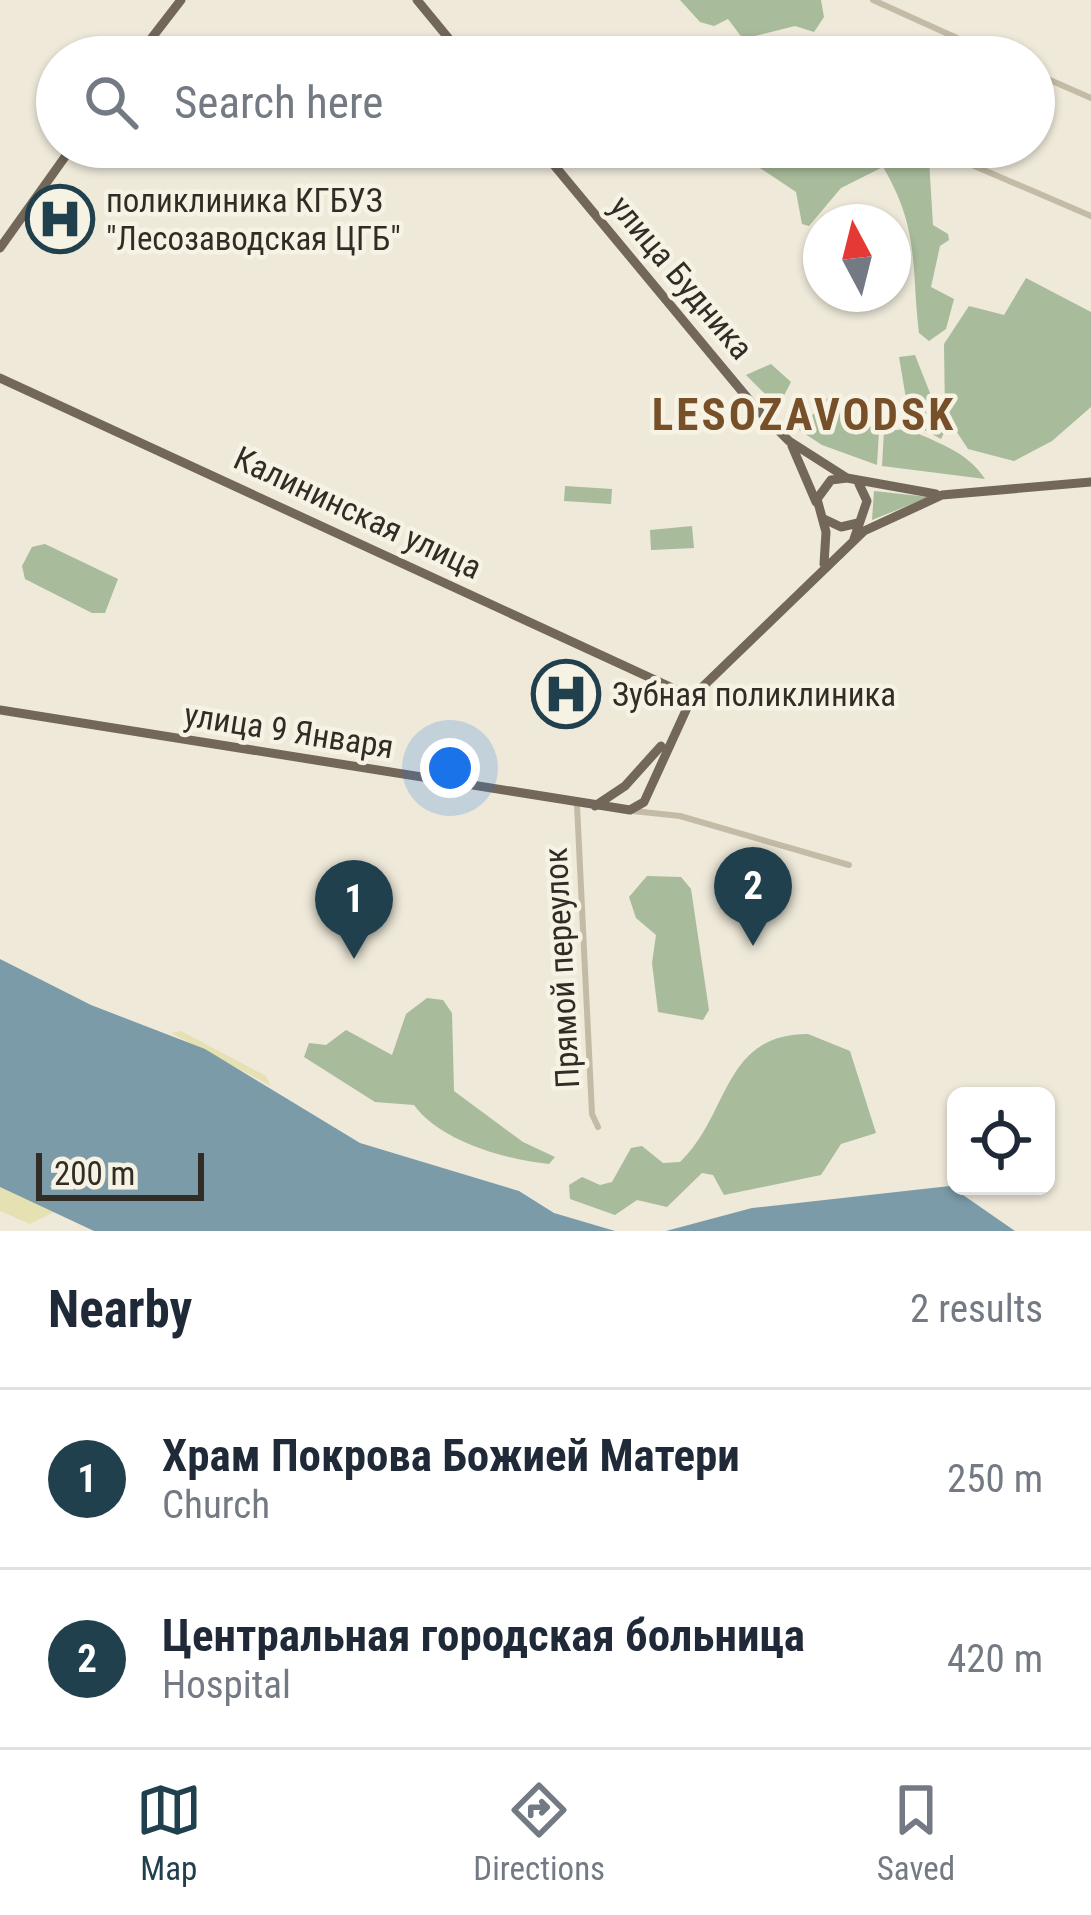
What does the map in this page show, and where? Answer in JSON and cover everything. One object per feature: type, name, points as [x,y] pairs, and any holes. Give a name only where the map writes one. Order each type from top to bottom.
[{"type":"main road","points":[[153,36],[181,0]]},
{"type":"main road","points":[[417,0],[447,36]]},
{"type":"main road","points":[[0,248],[57,168]]},
{"type":"main road","name":"улица Будника","points":[[556,168],[789,441],[851,479],[943,495]]},
{"type":"main road","name":"Калининская улица","points":[[0,378],[692,697]]},
{"type":"main road","points":[[789,441],[819,511],[827,544],[822,569]]},
{"type":"main road","points":[[819,511],[824,484],[851,479],[867,501],[854,539]]},
{"type":"main road","points":[[623,787],[619,802],[630,811],[644,798],[668,739],[692,697],[822,569],[879,521],[943,495],[1091,482]]},
{"type":"main road","points":[[819,511],[841,527],[879,521]]},
{"type":"main road","name":"улица 9 Января","points":[[0,710],[630,811]]},
{"type":"main road","points":[[595,806],[623,787],[668,739]]},
{"type":"main road","points":[[623,787],[640,787],[644,798]]},
{"type":"street","points":[[873,0],[953,36]]},
{"type":"street","points":[[1055,82],[1091,98]]},
{"type":"street","points":[[979,168],[1091,216]]},
{"type":"street","points":[[644,798],[662,813]]},
{"type":"street","name":"Прямой переулок","points":[[577,805],[584,1022],[592,1114],[598,1127]]},
{"type":"street","name":"улица 9 Января","points":[[630,811],[662,813],[824,854],[849,865]]},
{"type":"green space","points":[[680,0],[821,0],[824,17],[814,32],[795,26],[755,36],[741,36],[728,19],[714,26],[700,22]]},
{"type":"green space","points":[[760,168],[881,168],[841,188],[828,204],[803,204],[802,224],[796,192]]},
{"type":"green space","points":[[884,168],[929,168],[933,225],[948,234],[949,240],[940,246],[931,287],[954,299],[946,329],[929,341],[919,333],[911,204],[901,204]]},
{"type":"green space","points":[[1026,278],[1091,312],[1091,407],[1052,441],[1014,461],[968,449],[945,414],[944,344],[969,306],[1004,315]]},
{"type":"green space","points":[[915,355],[945,431],[941,439],[910,422],[899,357]]},
{"type":"green space","points":[[771,364],[791,382],[778,407],[746,375]]},
{"type":"green space","points":[[832,393],[843,402],[847,417],[879,430],[877,465],[822,445],[799,430]]},
{"type":"green space","points":[[907,429],[960,454],[985,479],[882,466],[884,431]]},
{"type":"green space","points":[[565,486],[612,489],[611,504],[564,501]]},
{"type":"green space","points":[[874,491],[929,497],[872,520]]},
{"type":"green space","points":[[692,526],[694,548],[651,550],[650,530]]},
{"type":"green space","points":[[45,544],[118,579],[105,613],[92,613],[25,579],[22,566],[32,547]]},
{"type":"green space","points":[[647,876],[681,877],[691,889],[709,1010],[703,1020],[658,1012],[652,963],[656,935],[636,918],[629,897]]},
{"type":"green space","points":[[427,998],[443,1000],[452,1013],[454,1091],[523,1142],[555,1157],[549,1164],[475,1146],[440,1129],[414,1105],[375,1102],[304,1057],[309,1043],[326,1045],[346,1030],[392,1055],[406,1014]]},
{"type":"green space","points":[[808,1034],[850,1051],[876,1133],[841,1144],[821,1175],[724,1195],[713,1175],[702,1173],[667,1207],[637,1200],[615,1215],[570,1199],[569,1185],[582,1177],[600,1185],[612,1182],[631,1148],[642,1146],[663,1163],[680,1162],[743,1062],[759,1047]]},
{"type":"sand","points":[[181,1031],[266,1076],[271,1086],[171,1033]]},
{"type":"sand","points":[[0,1187],[54,1212],[30,1224],[0,1211]]},
{"type":"water","points":[[0,959],[91,1005],[205,1049],[360,1143],[519,1191],[554,1213],[615,1231],[94,1231],[0,1187]]},
{"type":"water","points":[[947,1186],[947,1195],[963,1195],[1015,1231],[666,1231],[752,1208]]},
{"type":"place","name":"поликлиника КГБУЗ \"Лесозаводская ЦГБ\"","points":[[60,219]]},
{"type":"place","name":"Зубная поликлиника","points":[[566,694]]},
{"type":"place","name":"Центральная городская больница","points":[[753,946]]},
{"type":"place","name":"Храм Покрова Божией Матери","points":[[354,959]]},
{"type":"district","name":"LESOZAVODSK","points":[[804,414]]}]
